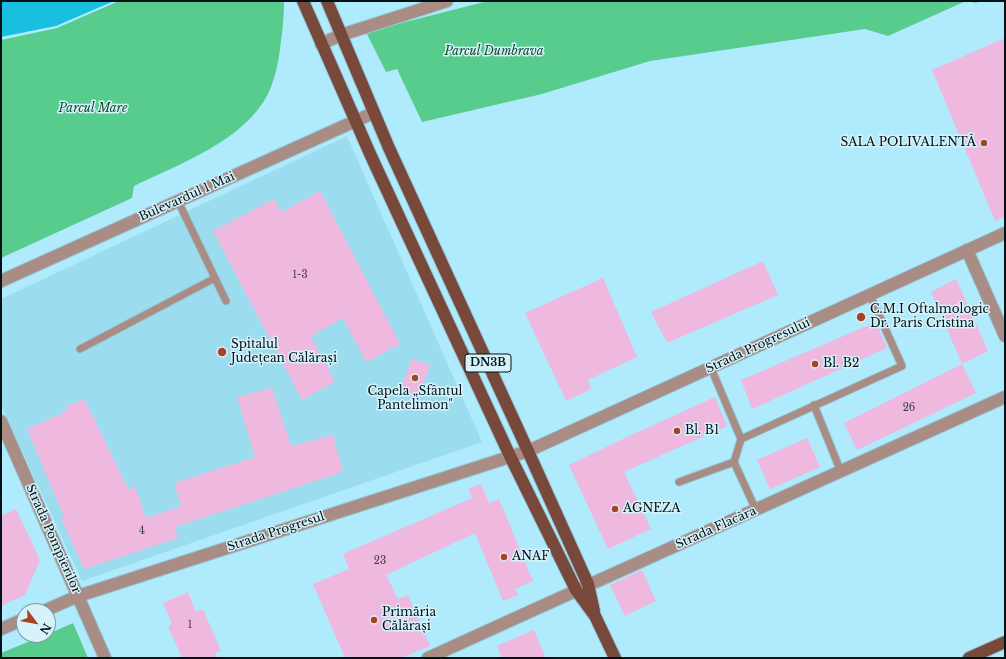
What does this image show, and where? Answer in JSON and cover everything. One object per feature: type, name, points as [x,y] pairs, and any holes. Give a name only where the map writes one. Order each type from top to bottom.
[{"type":"main road","name":"DN3B","points":[[303,1],[356,121],[510,456],[576,590],[595,616],[615,658]]},
{"type":"main road","name":"DN3B","points":[[326,1],[373,113],[588,584],[595,616]]},
{"type":"main road","points":[[969,658],[1005,642]]},
{"type":"street","points":[[322,44],[341,35],[447,1]]},
{"type":"street","name":"Bulevardul 1 Mai","points":[[1,281],[373,113]]},
{"type":"street","name":"Strada Progresului","points":[[510,456],[528,451],[1005,232]]},
{"type":"street","points":[[967,250],[1005,336]]},
{"type":"street","name":"Strada Flacăra","points":[[428,658],[588,584],[1005,398]]},
{"type":"street","name":"Strada Pompierilor","points":[[1,421],[105,658]]},
{"type":"street","name":"Strada Progresul","points":[[56,606],[78,596],[510,456]]},
{"type":"street","points":[[1,629],[16,622]]},
{"type":"lane","points":[[178,201],[226,301]]},
{"type":"lane","points":[[80,349],[215,278]]},
{"type":"lane","points":[[741,439],[902,366],[870,294]]},
{"type":"lane","points":[[710,368],[741,439],[734,462],[756,510]]},
{"type":"lane","points":[[814,405],[841,472]]},
{"type":"lane","points":[[679,482],[734,462]]},
{"type":"shaded area","name":"Spitalul Județean Călărași","points":[[347,136],[482,442],[82,581],[1,405],[1,299]]},
{"type":"green space","name":"Parcul Mare","points":[[119,1],[284,1],[283,26],[278,61],[268,94],[257,111],[227,138],[190,160],[134,186],[132,198],[1,258],[1,40],[57,28]]},
{"type":"green space","name":"Parcul Dumbrava","points":[[488,1],[966,1],[888,36],[865,29],[650,61],[542,94],[422,122],[397,69],[386,72],[366,32]]},
{"type":"green space","points":[[966,1],[980,1],[976,3]]},
{"type":"green space","points":[[73,623],[88,658],[1,658],[1,653],[25,643],[56,643],[56,630]]},
{"type":"water","points":[[1,1],[114,1],[56,26],[1,37]]},
{"type":"building","name":"SALA POLIVALENTĂ","points":[[1005,38],[1005,216],[995,221],[932,70]]},
{"type":"building","points":[[320,191],[400,344],[366,362],[343,318],[311,336],[335,382],[302,400],[213,231],[274,199],[281,212]]},
{"type":"building","points":[[763,261],[778,295],[667,343],[651,312]]},
{"type":"building","points":[[603,278],[637,357],[588,380],[591,389],[566,401],[525,313]]},
{"type":"building","points":[[956,279],[988,351],[962,364],[931,292]]},
{"type":"building","name":"Bl. B2","points":[[876,322],[887,348],[752,409],[741,380]]},
{"type":"building","name":"Capela „Sfântul Pantelimon\"","points":[[412,359],[430,365],[418,398],[400,391]]},
{"type":"building","points":[[962,364],[976,393],[857,450],[844,423]]},
{"type":"building","points":[[272,388],[291,446],[333,435],[343,472],[175,527],[178,538],[84,569],[61,518],[64,517],[27,429],[67,411],[65,407],[84,399],[129,490],[135,486],[146,518],[181,506],[174,483],[255,457],[237,397]]},
{"type":"building","points":[[715,397],[727,426],[624,472],[651,529],[608,549],[569,465]]},
{"type":"building","points":[[807,438],[820,467],[770,489],[757,460]]},
{"type":"building","points":[[481,484],[489,503],[499,499],[533,581],[515,589],[518,595],[503,601],[475,533],[386,575],[398,599],[408,595],[430,646],[401,658],[345,658],[313,584],[349,569],[343,554],[472,498],[468,489]]},
{"type":"building","points":[[16,509],[40,560],[25,595],[1,606],[1,516]]},
{"type":"building","points":[[642,570],[656,601],[625,616],[610,585]]},
{"type":"building","points":[[188,592],[196,612],[203,609],[221,651],[215,653],[218,658],[182,658],[168,626],[172,624],[163,603]]},
{"type":"building","points":[[534,630],[546,658],[502,658],[497,646]]},
{"type":"place","name":"SALA POLIVALENTĂ","points":[[984,143]]},
{"type":"place","name":"C.M.I Oftalmologic Dr. Paris Cristina","points":[[861,317]]},
{"type":"place","name":"Spitalul Județean Călărași","points":[[222,352]]},
{"type":"place","name":"Bl. B2","points":[[815,364]]},
{"type":"place","name":"Capela „Sfântul Pantelimon\"","points":[[415,378]]},
{"type":"place","name":"Bl. B1","points":[[677,431]]},
{"type":"place","name":"AGNEZA","points":[[615,509]]},
{"type":"place","name":"ANAF","points":[[504,557]]},
{"type":"place","name":"Primăria Călărași","points":[[374,620]]}]
